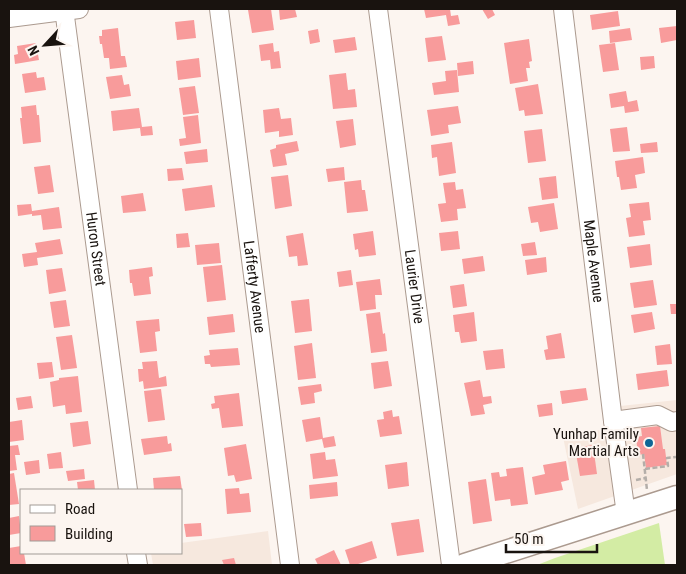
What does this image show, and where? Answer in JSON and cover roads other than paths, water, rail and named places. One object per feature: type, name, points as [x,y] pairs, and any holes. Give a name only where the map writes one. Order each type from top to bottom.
[{"type":"main road","points":[[465,565],[677,497]]},
{"type":"street","points":[[9,18],[69,9]]},
{"type":"street","name":"Huron Street","points":[[69,9],[128,489]]},
{"type":"street","name":"Lafferty Avenue","points":[[219,9],[290,565]]},
{"type":"street","name":"Laurier Drive","points":[[378,9],[451,565]]},
{"type":"street","name":"Maple Avenue","points":[[563,9],[626,514]]},
{"type":"street","points":[[614,421],[658,415],[672,422],[677,421]]},
{"type":"place","name":"Yunhap Family Martial Arts","points":[[649,443]]}]
